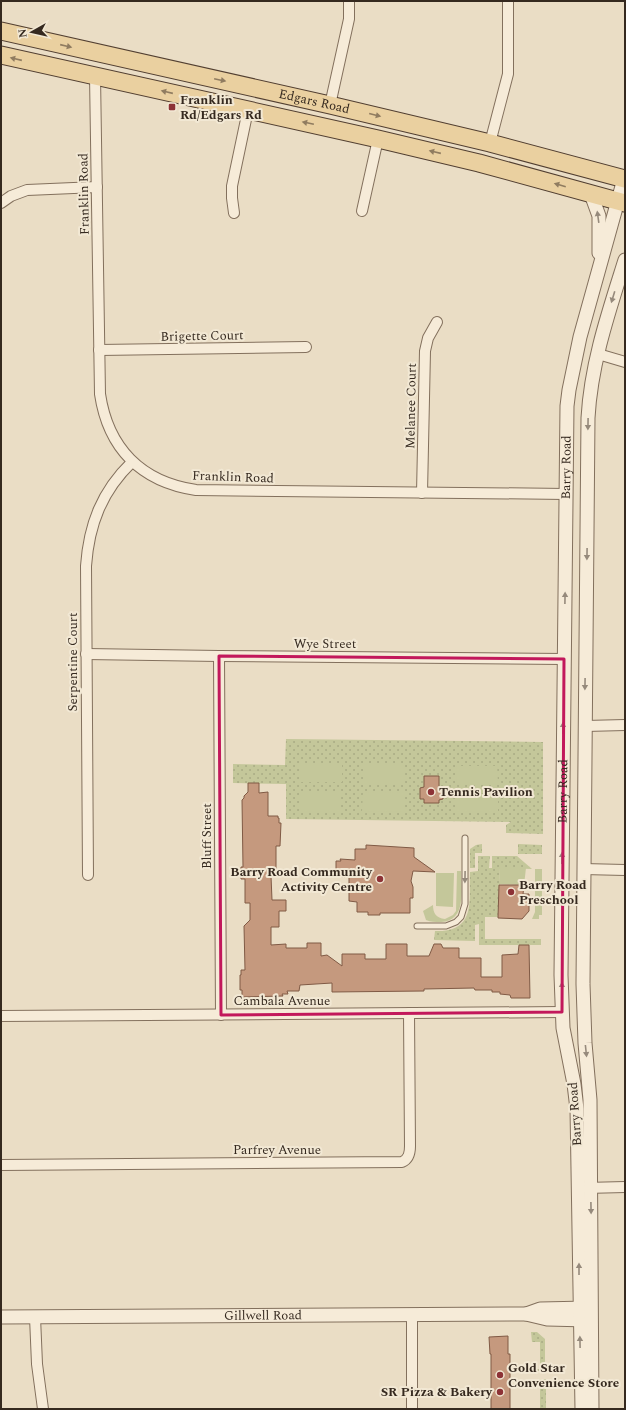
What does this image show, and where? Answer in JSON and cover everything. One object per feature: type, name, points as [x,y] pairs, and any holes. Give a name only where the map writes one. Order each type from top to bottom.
[{"type":"main road","name":"Edgars Road","points":[[1,31],[330,105],[490,143],[625,179]]},
{"type":"main road","name":"Edgars Road","points":[[1,55],[378,139],[479,163],[622,202]]},
{"type":"street","points":[[330,105],[349,19],[349,1]]},
{"type":"street","points":[[490,143],[508,74],[508,1]]},
{"type":"street","name":"Franklin Road","points":[[96,76],[100,394],[102,406],[111,433],[120,448],[132,462],[152,476],[166,483],[180,488],[196,490],[566,494]]},
{"type":"street","points":[[234,213],[232,186],[248,110]]},
{"type":"street","points":[[362,211],[378,139]]},
{"type":"street","name":"Barry Road","points":[[585,1188],[574,1084],[565,1041],[562,1012],[561,969],[567,406],[580,337],[622,202],[625,179]]},
{"type":"street","points":[[1,203],[10,196],[38,188],[97,187]]},
{"type":"street","points":[[591,194],[599,216],[600,269]]},
{"type":"street","name":"Barry Road","points":[[582,1409],[586,1314],[585,1188],[590,1100],[583,1012],[583,869],[588,418],[589,397],[598,354],[625,260]]},
{"type":"street","name":"Melanee Court","points":[[422,493],[425,351],[428,338],[437,322]]},
{"type":"street","name":"Brigette Court","points":[[99,350],[306,347]]},
{"type":"street","points":[[598,354],[625,362]]},
{"type":"street","name":"Serpentine Court","points":[[88,875],[86,654],[87,551],[90,533],[103,499],[113,483],[132,462]]},
{"type":"street","points":[[566,494],[587,494]]},
{"type":"street","name":"Wye Street","points":[[86,654],[564,659]]},
{"type":"street","name":"Bluff Street","points":[[219,656],[221,1015]]},
{"type":"street","points":[[585,726],[625,725]]},
{"type":"street","points":[[583,869],[625,870]]},
{"type":"street","points":[[562,1012],[583,1012]]},
{"type":"street","name":"Cambala Avenue","points":[[1,1016],[562,1012]]},
{"type":"street","name":"Parfrey Avenue","points":[[1,1165],[402,1162],[409,1156],[410,1146],[409,1014]]},
{"type":"street","points":[[585,1188],[625,1188]]},
{"type":"street","name":"Gillwell Road","points":[[1,1317],[526,1314],[540,1309],[586,1314]]},
{"type":"street","name":"Barry Road","points":[[586,1314],[592,1409]]},
{"type":"street","points":[[412,1315],[412,1409]]},
{"type":"street","points":[[35,1317],[37,1364],[43,1409]]},
{"type":"lane","points":[[417,926],[446,926],[456,922],[461,917],[464,911],[465,838]]},
{"type":"highlighted area","points":[[219,656],[564,659],[562,1012],[221,1015]]},
{"type":"green space","points":[[286,739],[543,742],[543,834],[506,833],[506,825],[511,822],[286,819],[286,784],[233,783],[233,764],[285,765]]},
{"type":"green space","points":[[301,763],[342,763],[342,782],[301,782]]},
{"type":"green space","points":[[363,764],[404,764],[404,783],[363,783]]},
{"type":"green space","points":[[457,766],[497,766],[498,784],[456,785]]},
{"type":"green space","points":[[300,792],[341,792],[341,811],[300,811]]},
{"type":"green space","points":[[363,792],[403,793],[403,812],[362,811]]},
{"type":"green space","points":[[457,794],[498,794],[498,813],[457,813]]},
{"type":"green space","points":[[482,844],[482,853],[475,853],[475,868],[470,868],[470,849],[476,845]]},
{"type":"green space","points":[[518,844],[542,845],[542,854],[518,854]]},
{"type":"green space","points":[[478,856],[490,856],[489,868],[492,868],[492,856],[517,856],[532,869],[500,868],[498,917],[485,917],[485,939],[541,939],[541,945],[479,945],[479,924],[475,925],[475,941],[434,940],[435,931],[448,930],[458,926],[464,921],[468,913],[470,872],[478,871]]},
{"type":"green space","points":[[500,868],[526,868],[524,885],[499,884]]},
{"type":"green space","points":[[535,869],[542,869],[542,915],[539,915],[539,919],[532,919],[535,912]]},
{"type":"green space","points":[[457,871],[461,871],[462,895],[459,910],[455,916],[449,920],[433,922],[426,920],[423,911],[433,905],[436,915],[439,918],[445,919],[453,915],[456,911]]},
{"type":"green space","points":[[436,873],[454,873],[453,907],[436,906]]},
{"type":"green space","points":[[531,1332],[537,1332],[545,1339],[545,1371],[534,1371],[534,1369],[540,1369],[540,1342],[532,1342]]},
{"type":"green space","points":[[534,1379],[546,1379],[546,1409],[513,1409],[540,1408],[540,1382],[534,1382]]},
{"type":"building","name":"Tennis Pavilion","points":[[424,776],[439,776],[439,787],[443,788],[443,799],[439,800],[439,803],[424,803],[424,799],[420,799],[420,788],[424,787]]},
{"type":"building","points":[[248,783],[259,783],[259,793],[268,792],[268,816],[278,816],[279,823],[281,823],[280,846],[276,846],[276,876],[271,876],[272,900],[286,900],[286,911],[279,911],[279,927],[271,927],[271,945],[286,944],[286,948],[307,948],[307,943],[321,943],[321,956],[327,955],[342,966],[342,954],[365,954],[365,959],[386,959],[386,944],[407,944],[407,956],[429,956],[434,944],[441,944],[443,948],[459,948],[459,958],[481,958],[481,977],[502,977],[502,955],[518,954],[519,945],[529,945],[530,998],[511,998],[510,995],[500,994],[500,992],[492,992],[492,990],[475,990],[474,988],[424,989],[424,991],[332,992],[332,983],[300,985],[299,991],[287,991],[288,994],[282,994],[283,996],[242,997],[242,990],[240,990],[240,975],[241,970],[245,970],[244,926],[250,920],[250,903],[245,903],[245,879],[241,879],[241,867],[243,867],[242,800],[248,792]]},
{"type":"building","name":"Barry Road Community Activity Centre","points":[[366,845],[414,848],[414,857],[435,872],[413,871],[411,881],[413,887],[413,898],[410,898],[410,913],[380,913],[380,915],[368,915],[368,912],[357,912],[357,902],[349,901],[349,877],[341,877],[341,870],[336,870],[336,861],[341,861],[340,859],[355,860],[355,849],[366,849]]},
{"type":"building","name":"Barry Road Preschool","points":[[499,885],[524,885],[523,894],[529,894],[529,911],[522,919],[498,918]]},
{"type":"building","points":[[508,1336],[508,1354],[510,1354],[510,1409],[491,1409],[491,1354],[489,1337]]},
{"type":"place","name":"Franklin Rd/Edgars Rd","points":[[172,107]]},
{"type":"place","name":"Tennis Pavilion","points":[[431,792]]},
{"type":"place","name":"Barry Road Community Activity Centre","points":[[380,879]]},
{"type":"place","name":"Barry Road Preschool","points":[[511,892]]},
{"type":"place","name":"Gold Star Convenience Store","points":[[500,1375]]},
{"type":"place","name":"SR Pizza & Bakery","points":[[500,1392]]}]
